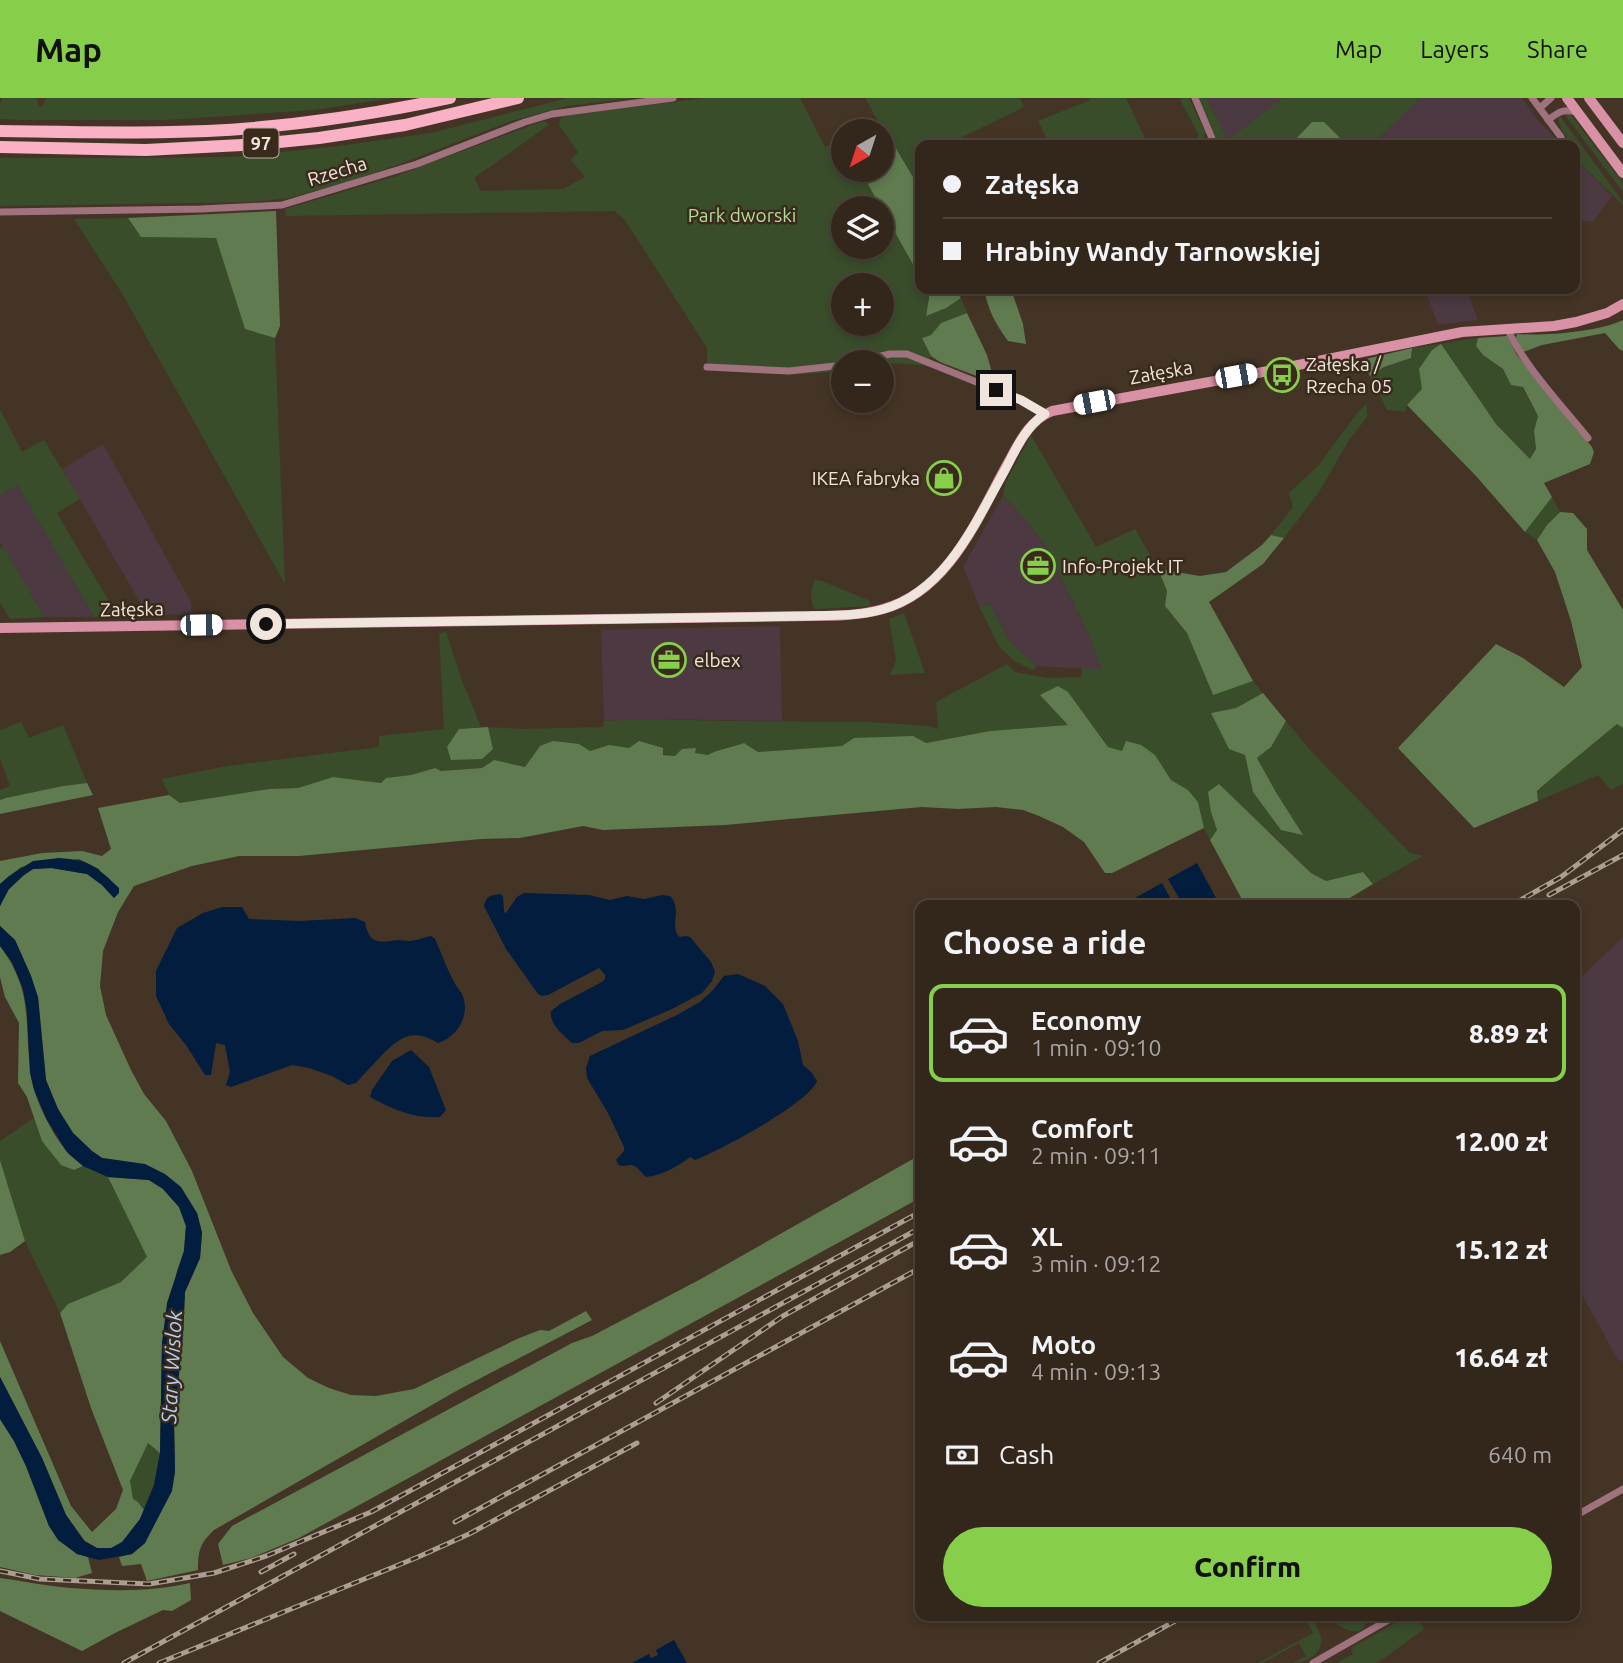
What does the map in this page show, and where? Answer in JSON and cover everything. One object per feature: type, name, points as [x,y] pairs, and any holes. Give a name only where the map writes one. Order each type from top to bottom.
[{"type":"main road","name":"97","points":[[0,131],[206,131],[312,122],[450,98]]},
{"type":"main road","name":"97","points":[[0,147],[146,150],[283,141],[405,125],[519,98]]},
{"type":"street","name":"Rzecha","points":[[0,212],[282,205],[417,164],[552,114],[673,98]]},
{"type":"street","points":[[1195,98],[1213,140]]},
{"type":"street","points":[[1532,98],[1561,138]]},
{"type":"street","points":[[1540,108],[1551,98]]},
{"type":"street","points":[[1567,98],[1623,173]]},
{"type":"street","points":[[1589,98],[1623,142]]},
{"type":"street","points":[[1548,120],[1560,111],[1577,112]]},
{"type":"street","name":"Załęska","points":[[0,628],[864,613],[903,601],[927,586],[944,569],[971,530],[1024,434],[1045,414],[1060,408],[1258,373],[1420,339],[1462,332],[1576,323],[1607,313],[1623,304]]},
{"type":"street","points":[[1507,328],[1525,359],[1588,439]]},
{"type":"street","points":[[894,354],[906,354],[1021,400],[1045,414]]},
{"type":"street","points":[[707,367],[789,371],[831,366]]},
{"type":"street","points":[[1580,1513],[1623,1489]]},
{"type":"street","points":[[1313,1663],[1386,1621]]},
{"type":"shaded area","points":[[1206,98],[1283,98],[1229,140]]},
{"type":"shaded area","points":[[1421,98],[1522,98],[1557,140],[1376,140]]},
{"type":"shaded area","points":[[1580,163],[1612,196],[1593,222],[1580,221]]},
{"type":"shaded area","points":[[1427,294],[1468,294],[1478,320],[1438,325]]},
{"type":"shaded area","points":[[103,444],[191,602],[192,615],[147,614],[62,469]]},
{"type":"shaded area","points":[[18,484],[94,617],[44,617],[0,542],[0,495]]},
{"type":"shaded area","points":[[1003,495],[1045,545],[1087,630],[1103,670],[1037,666],[1009,641],[990,604],[979,606],[963,567]]},
{"type":"shaded area","points":[[780,626],[782,721],[604,721],[601,630]]},
{"type":"shaded area","points":[[1623,937],[1623,1361],[1618,1360],[1580,1291],[1580,978]]},
{"type":"green space","points":[[2,98],[37,98],[39,106],[42,107],[46,98],[393,98],[314,110],[167,120],[21,120],[0,119]]},
{"type":"green space","points":[[568,98],[632,98],[567,106],[511,121],[403,163],[289,198],[253,202],[0,206],[0,158],[231,157],[339,146],[431,133]]},
{"type":"green space","name":"Park dworski","points":[[704,98],[800,98],[825,147],[831,144],[831,182],[867,182],[875,196],[831,196],[831,259],[894,259],[894,230],[915,268],[915,294],[929,294],[926,316],[961,298],[967,313],[941,323],[931,335],[922,338],[931,356],[927,366],[894,364],[894,350],[831,350],[831,371],[792,374],[707,370],[707,348],[625,220],[615,211],[286,216],[285,209],[393,177],[540,122],[549,125],[474,178],[481,191],[563,189],[585,177],[571,160],[578,152],[559,125],[564,116]]},
{"type":"green space","points":[[865,98],[1020,98],[1024,107],[956,140],[915,140],[915,181],[894,145],[894,119],[877,119]]},
{"type":"green space","points":[[1089,98],[1126,98],[1146,140],[1048,140],[1038,121],[1090,100]]},
{"type":"green space","points":[[1189,98],[1205,132],[1204,139],[1197,140],[1198,133],[1180,100]]},
{"type":"green space","points":[[1199,98],[1206,98],[1228,140],[1217,140]]},
{"type":"green space","points":[[1283,98],[1421,98],[1376,140],[1342,140],[1324,122],[1312,122],[1295,140],[1228,140]]},
{"type":"green space","points":[[1568,114],[1623,183],[1623,192],[1565,115]]},
{"type":"green space","points":[[1560,116],[1578,140],[1569,140],[1558,119]]},
{"type":"green space","points":[[1312,122],[1324,122],[1342,140],[1295,140]]},
{"type":"green space","points":[[1580,143],[1623,202],[1623,205],[1580,163]]},
{"type":"green space","points":[[894,145],[915,181],[915,268],[894,231],[894,196],[875,196],[867,182],[894,182]]},
{"type":"green space","points":[[276,211],[280,326],[275,338],[245,329],[216,238],[141,237],[128,218]]},
{"type":"green space","points":[[128,218],[141,237],[216,238],[245,329],[275,338],[285,584],[123,295],[74,219]]},
{"type":"green space","points":[[929,294],[958,294],[961,298],[926,316]]},
{"type":"green space","points":[[985,294],[1013,294],[1023,324],[1026,344],[1008,341]]},
{"type":"green space","points":[[967,313],[987,355],[995,383],[940,362],[931,356],[922,338],[931,335],[941,323]]},
{"type":"green space","points":[[1623,320],[1623,351],[1605,333],[1542,345],[1523,352],[1516,338],[1517,334],[1556,334],[1586,330]]},
{"type":"green space","points":[[1507,336],[1517,355],[1594,452],[1590,464],[1544,483],[1552,497],[1525,532],[1476,476],[1407,405],[1422,389],[1419,369],[1432,350],[1441,344],[1496,424],[1530,459],[1536,449],[1534,431],[1538,416],[1523,387],[1511,385],[1503,369],[1483,355],[1476,346],[1478,338]]},
{"type":"green space","points":[[1478,338],[1476,346],[1483,355],[1503,369],[1511,385],[1522,387],[1538,416],[1534,431],[1536,449],[1530,459],[1496,424],[1471,389],[1422,389],[1407,405],[1405,412],[1387,410],[1370,376],[1384,367],[1411,358],[1412,348]]},
{"type":"green space","points":[[1412,348],[1411,358],[1384,367],[1370,376],[1362,360]]},
{"type":"green space","points":[[1367,404],[1367,417],[1349,440],[1319,492],[1284,538],[1271,535],[1293,507],[1289,493],[1318,466],[1358,412]]},
{"type":"green space","points":[[0,409],[22,452],[44,440],[80,499],[57,513],[117,615],[94,617],[18,485],[0,495]]},
{"type":"green space","points":[[1031,435],[1096,547],[1135,529],[1167,591],[1165,606],[1187,633],[1212,694],[1253,681],[1263,693],[1236,708],[1211,713],[1245,755],[1253,792],[1277,794],[1257,758],[1271,747],[1286,721],[1310,750],[1410,853],[1423,856],[1373,884],[1363,872],[1326,881],[1311,873],[1271,833],[1211,812],[1217,830],[1210,840],[1204,828],[1198,802],[1188,790],[1171,780],[1163,767],[1126,741],[1122,752],[1108,747],[1068,692],[1069,725],[990,731],[925,743],[758,752],[744,743],[708,755],[695,753],[695,748],[675,756],[609,745],[590,751],[579,744],[540,746],[525,767],[494,760],[482,768],[441,771],[434,768],[411,775],[386,778],[381,783],[333,777],[298,788],[269,789],[180,803],[169,795],[162,779],[227,766],[379,747],[379,736],[444,729],[439,634],[446,631],[481,727],[459,729],[493,749],[488,727],[603,727],[604,721],[647,719],[869,722],[938,729],[936,702],[1007,664],[1015,672],[1049,678],[1081,677],[1082,668],[1102,669],[1087,630],[1045,545],[1003,495],[1005,484]]},
{"type":"green space","points":[[1552,497],[1560,512],[1537,540],[1525,532]]},
{"type":"green space","points":[[1560,512],[1573,513],[1587,529],[1587,550],[1623,610],[1623,728],[1617,724],[1560,771],[1537,791],[1538,801],[1474,828],[1398,748],[1496,644],[1523,658],[1564,687],[1582,667],[1555,572],[1537,540]]},
{"type":"green space","points":[[1271,535],[1284,538],[1263,564],[1209,602],[1253,681],[1213,695],[1187,633],[1165,606],[1167,591],[1158,569],[1200,576],[1226,572]]},
{"type":"green space","points":[[3,546],[44,617],[10,619],[0,603],[0,548]]},
{"type":"green space","points":[[815,580],[870,601],[870,606],[815,609],[811,595]]},
{"type":"green space","points":[[990,604],[1009,641],[1037,666],[1033,670],[1016,662],[999,647],[979,606]]},
{"type":"green space","points":[[904,613],[925,673],[890,675],[896,660],[889,619]]},
{"type":"green space","points":[[1058,686],[1068,692],[1108,747],[1122,751],[1126,741],[1141,745],[1155,755],[1171,780],[1188,790],[1198,802],[1204,828],[1112,873],[1105,873],[1084,842],[1063,827],[1023,810],[996,807],[922,807],[725,825],[603,830],[583,826],[520,838],[481,839],[299,856],[239,856],[192,866],[134,886],[118,912],[103,951],[100,986],[106,1015],[144,1094],[166,1121],[192,1171],[231,1270],[253,1313],[283,1357],[308,1378],[329,1388],[351,1395],[376,1396],[414,1389],[517,1339],[540,1330],[549,1331],[586,1311],[592,1320],[458,1390],[214,1530],[201,1548],[198,1570],[147,1581],[141,1564],[122,1566],[119,1557],[132,1554],[145,1543],[175,1472],[174,1423],[185,1292],[200,1258],[202,1232],[197,1213],[123,1161],[102,1158],[73,1133],[58,1109],[46,1080],[38,998],[31,976],[15,940],[0,926],[0,906],[3,899],[9,889],[33,869],[52,868],[87,874],[114,898],[99,869],[79,859],[21,867],[0,884],[0,861],[42,853],[82,851],[102,856],[111,849],[98,808],[169,795],[180,803],[269,789],[298,788],[333,777],[381,783],[386,778],[435,768],[441,771],[482,768],[494,760],[525,767],[540,746],[553,741],[579,744],[590,751],[609,745],[629,748],[639,741],[663,748],[663,755],[675,756],[682,749],[696,748],[695,753],[708,755],[744,743],[758,752],[842,746],[854,738],[913,736],[926,743],[990,731],[1068,725],[1040,695]]},
{"type":"green space","points":[[1263,693],[1286,721],[1271,747],[1257,758],[1303,835],[1281,830],[1253,792],[1245,755],[1229,749],[1211,713],[1236,708]]},
{"type":"green space","points":[[21,722],[29,738],[63,725],[87,783],[0,800],[0,790],[10,786],[0,759],[0,730]]},
{"type":"green space","points":[[1617,724],[1623,728],[1623,784],[1611,790],[1598,775],[1538,801],[1537,792]]},
{"type":"green space","points":[[488,727],[493,749],[482,759],[451,760],[447,747],[459,729]]},
{"type":"green space","points":[[87,783],[93,795],[0,814],[0,800]]},
{"type":"green space","points":[[1219,784],[1311,873],[1326,881],[1363,872],[1373,884],[1346,900],[1242,900],[1210,840],[1217,830],[1208,792]]},
{"type":"green space","points":[[0,946],[11,963],[23,994],[31,1074],[36,1094],[49,1125],[61,1144],[83,1166],[74,1170],[61,1165],[42,1141],[27,1097],[18,1083],[19,1023],[5,997],[0,977]]},
{"type":"green space","points":[[34,1118],[42,1141],[74,1170],[83,1166],[108,1177],[147,1257],[121,1282],[68,1304],[60,1313],[25,1241],[0,1160],[0,1141]]},
{"type":"green space","points":[[915,1158],[915,1201],[299,1538],[251,1558],[223,1565],[218,1544],[232,1526],[572,1343],[592,1336],[699,1280]]},
{"type":"green space","points":[[0,1160],[25,1241],[10,1252],[0,1255]]},
{"type":"green space","points":[[108,1177],[149,1180],[163,1189],[179,1207],[186,1226],[184,1251],[177,1271],[162,1343],[160,1453],[148,1443],[130,1481],[133,1499],[144,1510],[140,1519],[123,1542],[112,1548],[97,1548],[85,1541],[66,1515],[42,1458],[0,1377],[0,1341],[71,1506],[92,1532],[116,1509],[123,1490],[91,1408],[60,1313],[68,1304],[121,1282],[147,1257]]},
{"type":"green space","points":[[0,1419],[26,1466],[49,1526],[77,1554],[88,1557],[92,1573],[75,1578],[35,1575],[0,1567]]},
{"type":"green space","points":[[148,1442],[160,1453],[154,1485],[144,1510],[133,1499],[130,1481]]},
{"type":"green space","points":[[0,1578],[100,1590],[146,1589],[190,1583],[191,1600],[172,1611],[163,1610],[82,1651],[0,1611]]},
{"type":"green space","points":[[1307,1621],[1313,1621],[1321,1637],[1317,1653],[1309,1659],[1293,1663],[1306,1656],[1299,1643],[1258,1663],[1313,1633]]},
{"type":"green space","points":[[1334,1621],[1366,1621],[1358,1631],[1340,1626]]},
{"type":"green space","points":[[1398,1621],[1420,1621],[1424,1629],[1375,1663],[1337,1663],[1353,1654],[1351,1648]]},
{"type":"water","points":[[59,858],[92,866],[119,888],[119,893],[114,898],[87,874],[51,868],[33,869],[9,889],[0,906],[0,884],[9,876],[33,861]]},
{"type":"water","points":[[1197,863],[1217,900],[1180,900],[1168,879]]},
{"type":"water","points":[[1162,883],[1171,900],[1134,900]]},
{"type":"water","points":[[524,893],[589,895],[610,900],[627,896],[644,899],[670,896],[675,907],[676,932],[679,937],[690,937],[711,962],[715,972],[712,981],[702,993],[672,1009],[623,1030],[602,1031],[579,1043],[572,1043],[554,1025],[551,1011],[602,982],[605,975],[599,968],[548,995],[538,994],[506,949],[484,906],[489,897],[500,894],[503,896],[506,913],[517,897]]},
{"type":"water","points":[[222,907],[242,907],[249,919],[300,921],[355,918],[365,922],[369,935],[380,941],[412,941],[431,936],[435,939],[450,975],[462,994],[465,1009],[461,1024],[451,1036],[438,1043],[415,1035],[402,1038],[356,1083],[348,1085],[332,1076],[292,1065],[231,1087],[226,1085],[230,1072],[225,1045],[216,1043],[211,1075],[205,1075],[169,1024],[156,996],[156,971],[177,928],[203,913]]},
{"type":"water","name":"Stary Wislok","points":[[0,926],[15,940],[31,976],[38,997],[46,1080],[58,1109],[73,1133],[102,1158],[145,1164],[165,1174],[181,1187],[197,1213],[202,1233],[200,1258],[185,1292],[174,1423],[175,1472],[172,1491],[145,1543],[132,1554],[99,1560],[77,1554],[58,1540],[49,1526],[26,1466],[0,1419],[0,1377],[42,1458],[66,1515],[84,1541],[97,1548],[111,1548],[122,1542],[140,1519],[154,1485],[160,1453],[162,1343],[167,1303],[184,1251],[186,1226],[179,1207],[163,1189],[149,1180],[108,1177],[83,1166],[67,1152],[47,1120],[30,1073],[27,1011],[23,989],[12,962],[0,946]]},
{"type":"water","points":[[738,974],[765,986],[783,1004],[798,1041],[803,1065],[817,1081],[798,1101],[781,1113],[742,1137],[695,1160],[690,1157],[669,1170],[646,1177],[632,1165],[619,1165],[616,1160],[624,1147],[587,1078],[586,1068],[590,1056],[677,1015],[700,1002],[724,976]]},
{"type":"water","points":[[411,1050],[429,1067],[446,1110],[440,1117],[404,1112],[370,1097],[392,1061]]},
{"type":"water","points":[[674,1640],[687,1663],[632,1663],[649,1654],[651,1658],[658,1655],[656,1650]]},
{"type":"railway","points":[[1521,900],[1561,877],[1623,830]]},
{"type":"railway","points":[[1549,895],[1623,855]]},
{"type":"railway","points":[[0,1571],[40,1579],[149,1584],[214,1573],[266,1556],[371,1512],[915,1215]]},
{"type":"railway","points":[[124,1663],[915,1231]]},
{"type":"railway","points":[[656,1403],[783,1316],[915,1243]]},
{"type":"railway","points":[[455,1522],[915,1271]]},
{"type":"railway","points":[[159,1663],[469,1534],[637,1443]]},
{"type":"railway","points":[[261,1572],[294,1554]]},
{"type":"railway","points":[[1099,1663],[1175,1621]]},
{"type":"place","name":"Załęska / Rzecha 05","points":[[1282,375]]},
{"type":"place","name":"IKEA fabryka","points":[[944,478]]},
{"type":"place","name":"Info-Projekt IT","points":[[1038,566]]},
{"type":"place","name":"elbex","points":[[669,660]]},
{"type":"route","points":[[266,624],[809,616],[864,613],[886,608],[927,586],[954,557],[1024,434],[1045,414],[996,390]]}]
